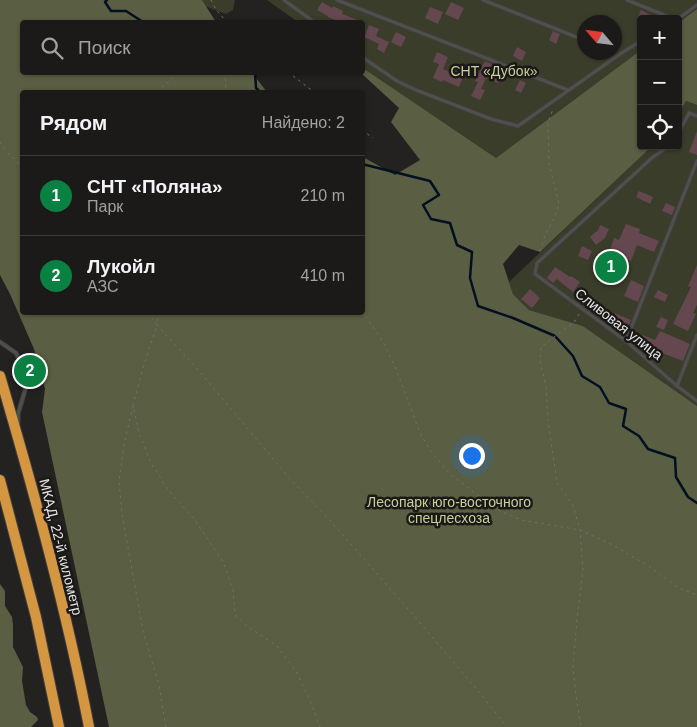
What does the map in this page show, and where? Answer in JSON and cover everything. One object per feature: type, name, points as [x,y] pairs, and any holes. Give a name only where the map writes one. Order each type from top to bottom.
[{"type":"highway","name":"МКАД, 22-й километр","points":[[0,376],[64,610],[88,727]]},
{"type":"highway","points":[[0,480],[36,616],[59,727]]},
{"type":"lane","points":[[284,0],[311,20]]},
{"type":"lane","points":[[337,0],[569,90]]},
{"type":"lane","points":[[483,0],[577,37]]},
{"type":"lane","points":[[627,0],[664,15]]},
{"type":"lane","points":[[682,16],[697,5]]},
{"type":"lane","points":[[622,53],[637,43]]},
{"type":"lane","points":[[365,58],[396,81],[416,90],[491,119],[518,126],[612,60]]},
{"type":"lane","points":[[682,126],[689,113],[697,116]]},
{"type":"lane","points":[[537,263],[653,157],[663,150]]},
{"type":"lane","points":[[626,341],[697,161]]},
{"type":"lane","name":"Сливовая улица","points":[[537,263],[535,274],[626,341],[697,401]]},
{"type":"lane","points":[[677,386],[697,335]]},
{"type":"lane","points":[[0,342],[16,353],[21,364],[26,387],[18,414],[19,443]]},
{"type":"path","points":[[211,0],[216,11],[225,20]]},
{"type":"path","points":[[159,90],[176,75]]},
{"type":"path","points":[[225,75],[226,90]]},
{"type":"path","points":[[292,75],[311,90]]},
{"type":"path","points":[[537,263],[545,235],[559,204],[549,163],[548,122],[554,105]]},
{"type":"path","points":[[365,132],[373,138]]},
{"type":"path","points":[[0,142],[20,165]]},
{"type":"path","points":[[581,727],[573,669],[582,570],[580,530],[573,505],[557,483],[548,420],[546,387],[540,361],[541,347],[575,321],[582,309]]},
{"type":"path","points":[[150,315],[290,479],[327,517],[415,617],[507,727]]},
{"type":"path","points":[[158,315],[158,325],[133,405],[118,481],[143,631],[159,685],[166,727]]},
{"type":"path","points":[[365,315],[383,342],[396,369],[420,434],[432,453],[450,474],[504,513],[521,520],[580,530],[613,545],[650,567],[679,588],[697,595]]},
{"type":"path","points":[[133,405],[139,432],[151,464],[169,491],[195,520],[223,562],[234,590],[235,615],[248,627],[277,646],[296,671],[320,727]]},
{"type":"green space","name":"Лесопарк юго-восточного спецлесхоза","points":[[0,0],[202,0],[215,20],[20,20],[20,75],[254,75],[265,90],[20,90],[20,315],[365,315],[365,158],[395,175],[420,160],[391,122],[399,108],[363,75],[365,75],[365,69],[496,158],[637,53],[637,150],[648,150],[540,252],[519,245],[503,264],[513,294],[529,310],[583,326],[697,406],[697,727],[109,727],[42,412],[45,389],[34,349],[0,275]]},
{"type":"green space","points":[[202,0],[235,0],[233,10],[226,14],[205,6]]},
{"type":"green space","name":"СНТ «Дубок»","points":[[267,0],[697,0],[697,9],[682,20],[682,15],[637,15],[637,53],[496,158],[365,69],[365,20],[295,20]]},
{"type":"green space","points":[[697,9],[697,105],[686,101],[682,108],[682,60],[682,20]]},
{"type":"green space","points":[[686,101],[697,105],[697,406],[583,326],[529,310],[513,294],[509,282],[648,150],[682,150],[682,108]]},
{"type":"green space","points":[[0,584],[5,591],[5,606],[12,617],[13,647],[23,667],[22,681],[26,705],[38,720],[31,727],[0,727]]},
{"type":"building","points":[[322,2],[332,8],[333,6],[343,11],[342,14],[358,20],[335,20],[317,10]]},
{"type":"building","points":[[451,2],[464,8],[458,20],[445,14]]},
{"type":"building","points":[[430,7],[443,12],[438,24],[425,18]]},
{"type":"building","points":[[641,10],[650,15],[639,15]]},
{"type":"building","points":[[369,25],[379,29],[376,36],[389,42],[384,53],[377,49],[379,44],[365,37]]},
{"type":"building","points":[[553,31],[560,34],[556,44],[549,40]]},
{"type":"building","points":[[396,32],[406,37],[401,47],[391,42]]},
{"type":"building","points":[[517,47],[526,52],[522,61],[513,56]]},
{"type":"building","points":[[437,52],[448,57],[443,69],[463,77],[459,87],[433,78],[439,64],[433,62]]},
{"type":"building","points":[[485,61],[494,65],[491,72],[501,77],[498,83],[486,78],[481,89],[485,90],[480,100],[471,96],[478,82],[475,81]]},
{"type":"building","points":[[520,80],[526,83],[521,93],[515,90]]},
{"type":"building","points":[[697,131],[697,155],[689,152]]},
{"type":"building","points":[[639,191],[653,197],[650,204],[636,197]]},
{"type":"building","points":[[666,203],[675,207],[672,215],[662,211]]},
{"type":"building","points":[[626,224],[640,229],[639,233],[659,241],[654,252],[637,245],[631,261],[609,252],[614,238],[619,240]]},
{"type":"building","points":[[600,225],[609,229],[605,238],[596,245],[590,237],[598,230]]},
{"type":"building","points":[[582,246],[592,251],[588,260],[578,256]]},
{"type":"building","points":[[697,265],[697,305],[693,313],[696,314],[688,331],[673,324],[691,287],[688,286]]},
{"type":"building","points":[[555,267],[580,282],[573,292],[557,279],[553,283],[547,278]]},
{"type":"building","points":[[631,280],[644,286],[638,302],[624,296]]},
{"type":"building","points":[[530,289],[540,298],[532,308],[521,299]]},
{"type":"building","points":[[658,290],[668,295],[665,302],[654,297]]},
{"type":"building","points":[[614,313],[631,320],[626,331],[609,324]]},
{"type":"building","points":[[661,317],[668,320],[664,330],[656,327]]},
{"type":"building","points":[[660,331],[690,344],[683,361],[636,343],[640,334],[655,340]]},
{"type":"waterway","points":[[107,0],[105,2],[111,11],[126,11],[140,20]]},
{"type":"waterway","points":[[255,75],[256,88],[258,90]]},
{"type":"waterway","points":[[365,165],[430,181],[439,195],[423,205],[431,219],[450,223],[457,245],[472,252],[470,278],[478,306],[513,318],[555,336],[573,356],[582,376],[600,387],[609,403],[626,409],[623,426],[639,436],[648,449],[675,458],[676,477],[688,497],[697,503]]},
{"type":"place","name":"СНТ «Поляна»","points":[[611,267]]},
{"type":"place","name":"Лукойл","points":[[30,371]]}]
